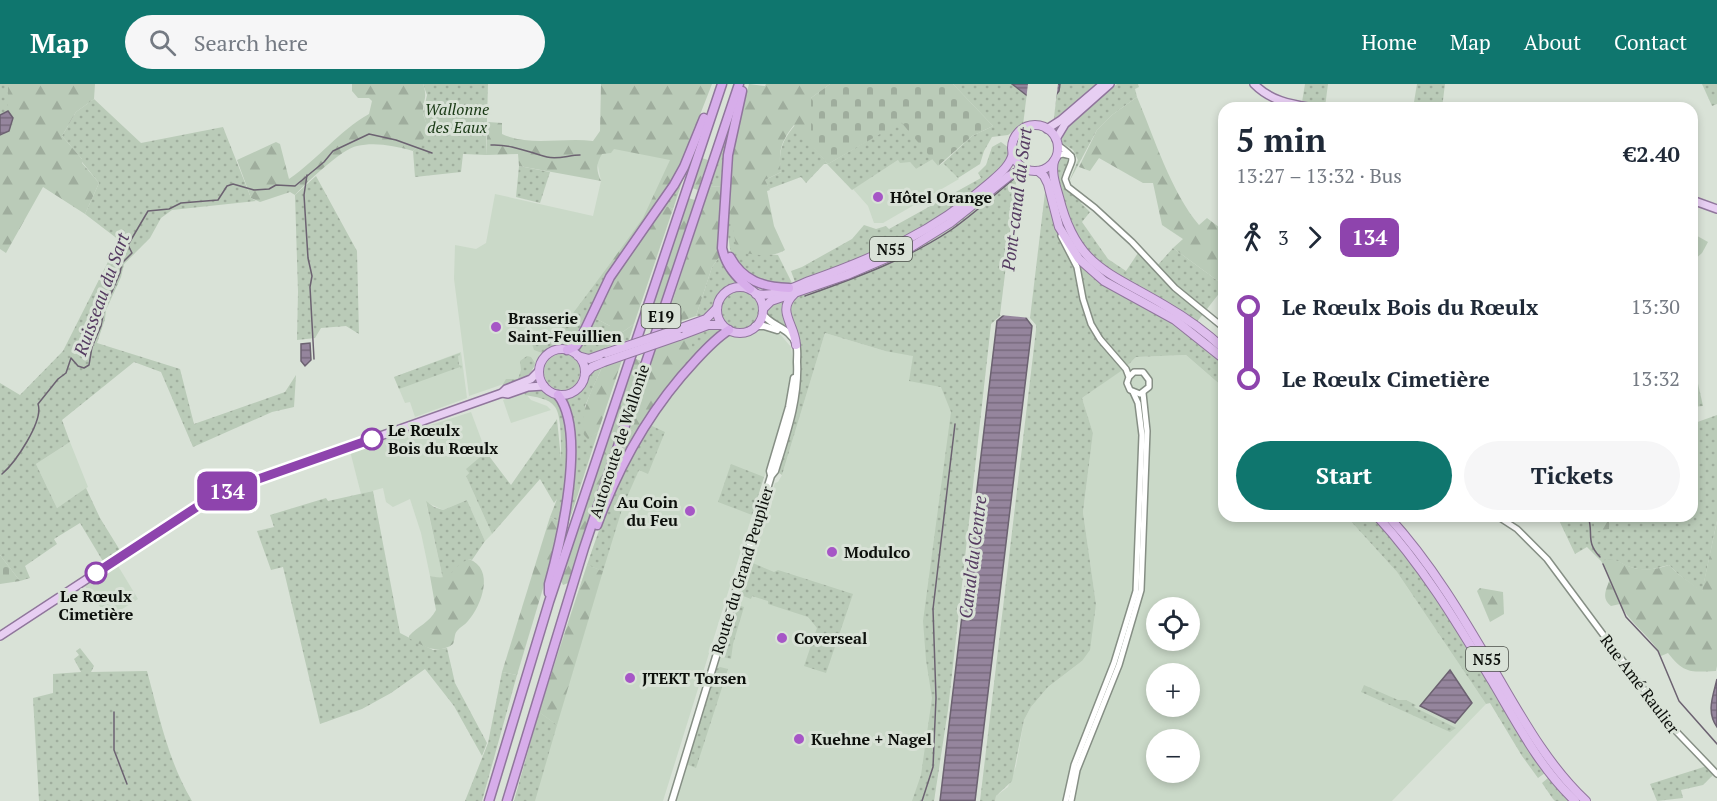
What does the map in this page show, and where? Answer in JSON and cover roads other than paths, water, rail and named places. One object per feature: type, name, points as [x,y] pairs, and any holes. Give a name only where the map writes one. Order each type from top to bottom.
[{"type":"highway","name":"Autoroute de Wallonie","points":[[489,801],[549,602],[722,84]]},
{"type":"highway","name":"Autoroute de Wallonie","points":[[507,801],[584,548],[739,84]]},
{"type":"highway","points":[[744,84],[729,146],[723,225],[724,256],[735,276],[753,291],[763,311],[755,326]]},
{"type":"highway","points":[[549,602],[549,584],[565,514],[572,455],[567,409],[558,395],[543,386],[539,371],[543,360],[551,353],[576,346],[580,340],[610,277],[674,185],[706,114],[716,100]]},
{"type":"highway","points":[[1218,344],[1182,316],[1116,279],[1088,258],[1067,225],[1052,166],[1057,142],[1047,129],[1035,125],[1022,129],[1014,140],[1013,153],[1017,162],[1024,168],[1038,171],[1044,176],[1048,183],[1059,227],[1076,255],[1104,281],[1175,320],[1218,354]]},
{"type":"highway","name":"N55","points":[[763,311],[771,301],[886,252],[927,230],[982,189],[1007,166],[1013,153]]},
{"type":"highway","points":[[1038,171],[1055,159]]},
{"type":"highway","name":"N55","points":[[558,395],[574,392],[592,367],[680,332],[706,319],[717,308],[720,297],[728,290],[739,286],[767,295],[792,291],[847,276],[916,245],[951,223],[1009,176],[1024,168]]},
{"type":"highway","points":[[723,225],[729,255],[741,272],[759,284],[792,291],[785,310],[796,345]]},
{"type":"highway","points":[[584,548],[593,538],[612,486],[659,406],[726,328],[718,317],[717,308]]},
{"type":"highway","name":"N55","points":[[578,356],[589,359],[708,325],[745,332],[755,326]]},
{"type":"highway","points":[[567,350],[578,356],[585,374]]},
{"type":"highway","name":"N55","points":[[1382,522],[1434,587],[1537,756],[1575,801]]},
{"type":"highway","name":"N55","points":[[1393,522],[1424,559],[1451,598],[1543,752],[1564,779],[1586,801]]},
{"type":"main road","points":[[1047,129],[1103,84]]},
{"type":"main road","points":[[1057,142],[1065,124],[1110,84]]},
{"type":"main road","points":[[1254,84],[1263,92],[1284,102]]},
{"type":"main road","points":[[1698,202],[1717,209]]},
{"type":"main road","points":[[763,311],[767,320],[790,334],[796,345]]},
{"type":"main road","points":[[755,326],[771,327],[784,334],[792,344],[794,355],[790,412],[771,476]]},
{"type":"main road","name":"Route du Grand Peuplier","points":[[672,801],[771,476],[775,471],[796,394],[798,372],[796,345]]},
{"type":"main road","points":[[0,636],[206,501],[227,490],[502,393],[506,389],[531,380],[539,371]]},
{"type":"main road","points":[[502,393],[508,394],[528,387],[543,386]]},
{"type":"street","points":[[1057,142],[1068,151],[1073,162],[1065,179],[1068,187],[1132,242],[1184,296],[1218,323]]},
{"type":"street","points":[[1055,159],[1062,154],[1071,156]]},
{"type":"street","points":[[1059,227],[1077,267],[1083,299],[1091,324],[1100,339],[1126,369],[1129,377],[1128,387],[1138,403],[1142,435],[1136,585],[1114,663],[1074,765],[1066,801]]},
{"type":"street","points":[[1071,801],[1077,770],[1119,665],[1141,590],[1147,431],[1143,393],[1150,383],[1146,374],[1137,371],[1129,377]]},
{"type":"street","points":[[1133,392],[1143,393]]},
{"type":"street","name":"Rue Amé Raulier","points":[[1506,522],[1541,552],[1671,726],[1717,774]]},
{"type":"water","name":"Canal du Centre","points":[[1012,84],[1060,84],[1045,158],[1026,318],[1032,326],[975,801],[940,801],[997,321],[1004,315],[1023,156],[1020,144],[1030,98]]},
{"type":"water","points":[[8,111],[13,118],[9,131],[0,135],[0,115]]},
{"type":"water","points":[[310,343],[311,360],[305,366],[301,361],[301,344]]},
{"type":"water","points":[[1450,670],[1472,703],[1455,723],[1420,706]]},
{"type":"water","points":[[1717,679],[1717,727],[1711,710]]},
{"type":"waterway","name":"Ruisseau du Sart","points":[[2,474],[14,461],[33,431],[39,411],[38,404],[58,379],[66,373],[71,358],[78,366],[84,368],[89,365],[92,347],[122,263],[132,253],[128,245],[148,211],[169,209],[181,203],[218,200],[227,186],[233,184],[254,190],[269,189],[276,185],[295,186],[324,162],[333,151],[369,134],[396,140],[432,153]]},
{"type":"waterway","points":[[491,145],[512,147],[551,158],[580,155]]},
{"type":"waterway","points":[[307,175],[304,195],[308,258],[312,276],[310,287],[314,359]]},
{"type":"waterway","name":"Pont-canal du Sart","points":[[805,296],[880,268],[934,241],[968,218],[1015,178]]},
{"type":"waterway","points":[[922,801],[933,767],[936,698],[933,609],[955,424]]},
{"type":"waterway","points":[[1590,522],[1591,542],[1600,557]]},
{"type":"waterway","points":[[1603,564],[1626,617],[1658,651],[1679,701],[1717,744]]},
{"type":"waterway","points":[[114,712],[114,750],[127,784]]},
{"type":"place","name":"Hôtel Orange","points":[[878,197]]},
{"type":"place","name":"Brasserie Saint-Feuillien","points":[[496,327]]},
{"type":"place","name":"Le Rœulx Bois du Rœulx","points":[[372,439]]},
{"type":"place","name":"Au Coin du Feu","points":[[690,511]]},
{"type":"place","name":"Modulco","points":[[832,552]]},
{"type":"place","name":"Le Rœulx Cimetière","points":[[96,573]]},
{"type":"place","name":"Coverseal","points":[[782,638]]},
{"type":"place","name":"JTEKT Torsen","points":[[630,678]]},
{"type":"place","name":"Kuehne + Nagel","points":[[799,739]]},
{"type":"park label","name":"Wallonne des Eaux","points":[[457,118]]}]
